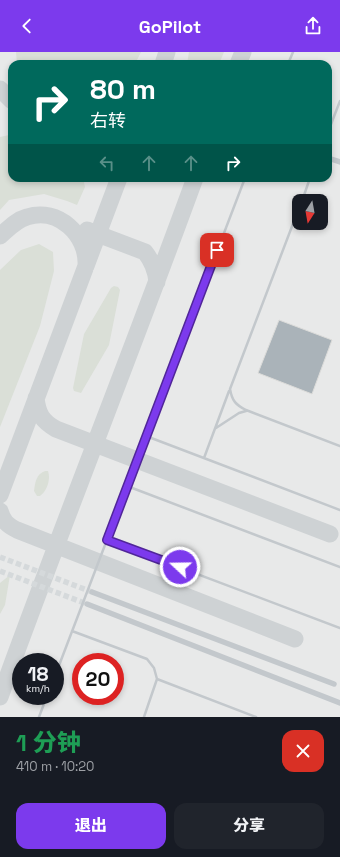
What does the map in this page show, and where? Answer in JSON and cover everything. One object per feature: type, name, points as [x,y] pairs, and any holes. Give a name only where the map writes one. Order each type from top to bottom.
[{"type":"street","points":[[92,592],[334,684]]},
{"type":"street","points":[[87,604],[340,703]]},
{"type":"lane","points":[[332,122],[340,101]]},
{"type":"lane","points":[[64,653],[243,182]]},
{"type":"lane","points":[[304,194],[309,182]]},
{"type":"lane","points":[[204,458],[292,226]]},
{"type":"lane","points":[[230,390],[231,398],[236,405],[340,446]]},
{"type":"lane","points":[[215,429],[246,410]]},
{"type":"lane","points":[[146,436],[340,510]]},
{"type":"lane","points":[[127,486],[340,567]]},
{"type":"lane","points":[[107,540],[340,628]]},
{"type":"lane","points":[[72,631],[147,659],[154,668],[157,679],[144,717]]},
{"type":"lane","points":[[157,679],[256,717]]},
{"type":"lane","points":[[39,717],[44,705]]},
{"type":"shaded area","points":[[0,52],[340,52],[340,717],[0,717]]},
{"type":"shaded area","points":[[16,52],[141,52],[137,60],[17,60]]},
{"type":"shaded area","points":[[189,52],[224,52],[221,60],[188,60]]},
{"type":"shaded area","points":[[8,135],[8,182],[84,182],[85,187],[77,205],[44,194],[9,200],[0,210],[0,137]]},
{"type":"shaded area","points":[[39,244],[53,252],[54,271],[40,326],[0,427],[0,270],[21,250]]},
{"type":"shaded area","points":[[114,286],[118,287],[120,290],[109,345],[81,393],[74,391],[73,388],[84,334],[111,288]]},
{"type":"shaded area","points":[[48,471],[49,474],[48,485],[40,496],[37,496],[34,491],[36,482],[40,474]]},
{"type":"shaded area","points":[[10,575],[5,605],[0,614],[0,583]]},
{"type":"building","points":[[279,320],[332,340],[312,394],[258,373]]},
{"type":"taxiway","points":[[164,60],[167,52]]},
{"type":"taxiway","points":[[240,60],[243,52]]},
{"type":"taxiway","points":[[0,89],[8,97]]},
{"type":"taxiway","points":[[0,495],[117,182]]},
{"type":"taxiway","points":[[0,697],[194,182]]},
{"type":"taxiway","points":[[0,236],[12,225],[23,218],[39,215],[50,216],[69,226],[76,234],[82,244],[86,266]]},
{"type":"taxiway","points":[[87,230],[145,252],[153,266],[157,282]]},
{"type":"taxiway","points":[[36,398],[38,408],[44,420],[56,429],[330,534]]},
{"type":"taxiway","points":[[0,511],[6,522],[17,530],[295,639]]},
{"type":"tunnel","points":[[0,557],[92,592]]},
{"type":"tunnel","points":[[0,571],[87,604]]},
{"type":"route","points":[[180,567],[107,540],[217,250]]}]
